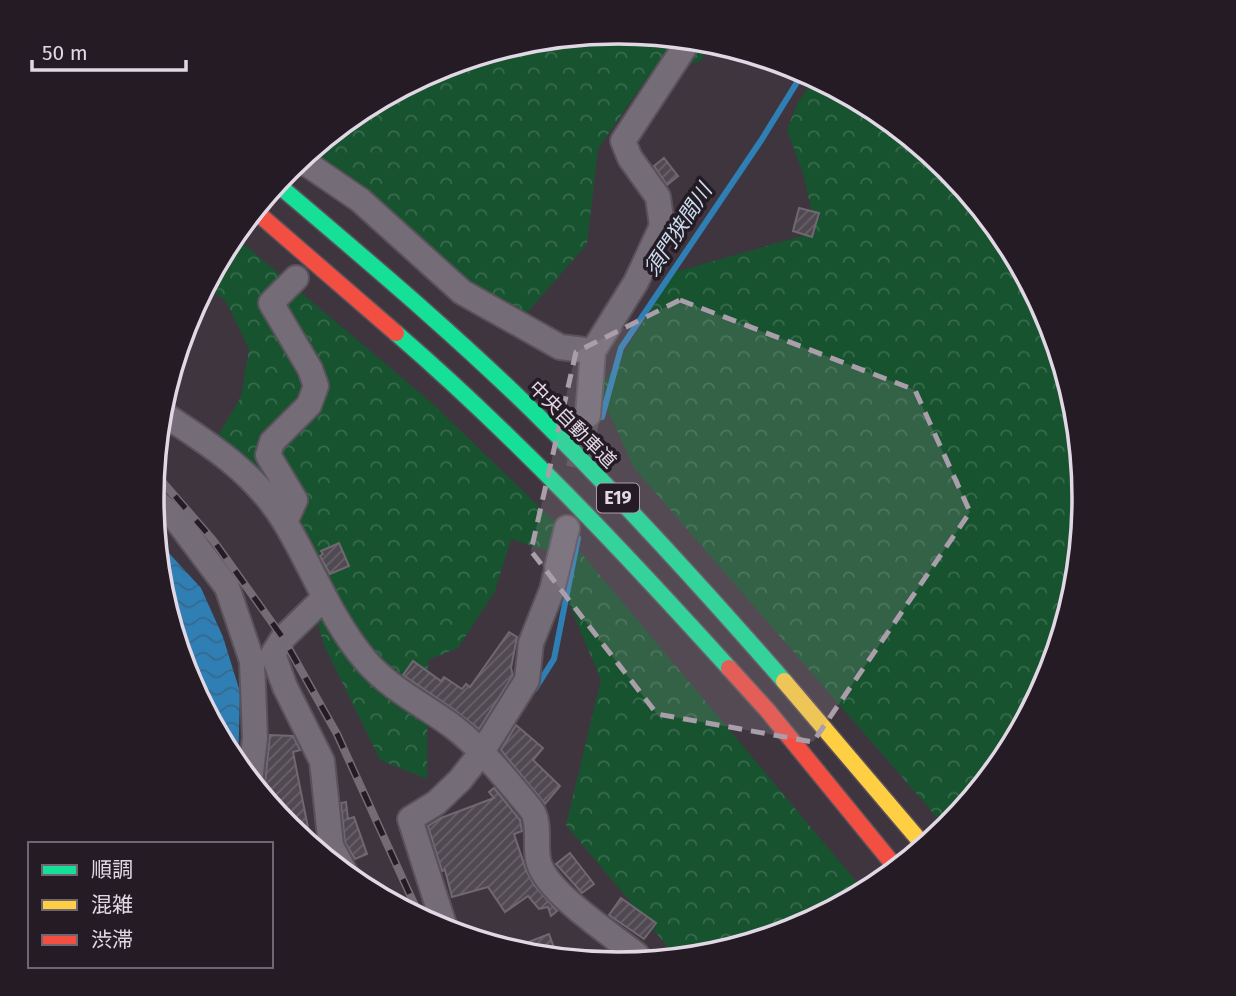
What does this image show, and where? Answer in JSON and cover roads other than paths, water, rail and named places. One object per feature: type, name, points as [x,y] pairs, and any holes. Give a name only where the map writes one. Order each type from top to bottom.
[{"type":"highway","name":"中央自動車道","points":[[284,190],[458,341],[548,426],[658,539],[781,677],[919,839]]},
{"type":"highway","name":"E19","points":[[262,217],[435,367],[535,462],[635,564],[768,711],[891,861]]},
{"type":"street","points":[[588,415],[593,351],[636,282],[662,226],[658,197],[630,158],[623,141],[683,49]]},
{"type":"street","points":[[308,166],[352,209],[462,292],[560,347],[593,351]]},
{"type":"street","points":[[285,522],[295,500],[268,455],[272,442],[309,405],[316,386],[310,369],[271,303],[296,278]]},
{"type":"street","points":[[171,419],[219,450],[258,488],[285,522],[324,598],[368,663],[455,728],[482,752],[534,813],[539,865],[555,889],[633,952]]},
{"type":"street","points":[[164,509],[176,519],[227,587],[252,661],[255,738],[252,766]]},
{"type":"street","points":[[441,917],[410,819],[460,780],[482,752],[527,680],[531,643],[552,590],[567,528]]},
{"type":"street","points":[[324,598],[283,638],[273,654],[285,687],[322,761],[331,846],[335,853]]},
{"type":"water","points":[[167,552],[201,588],[223,637],[240,692],[239,748],[198,672],[179,616]]},
{"type":"waterway","name":"須門狭間川","points":[[602,417],[621,348],[762,139],[798,81]]},
{"type":"waterway","name":"須門狭間川","points":[[535,689],[554,659],[578,538]]},
{"type":"tunnel","points":[[578,468],[588,415]]},
{"type":"railway","points":[[164,484],[213,540],[283,638],[337,734],[414,903]]}]
